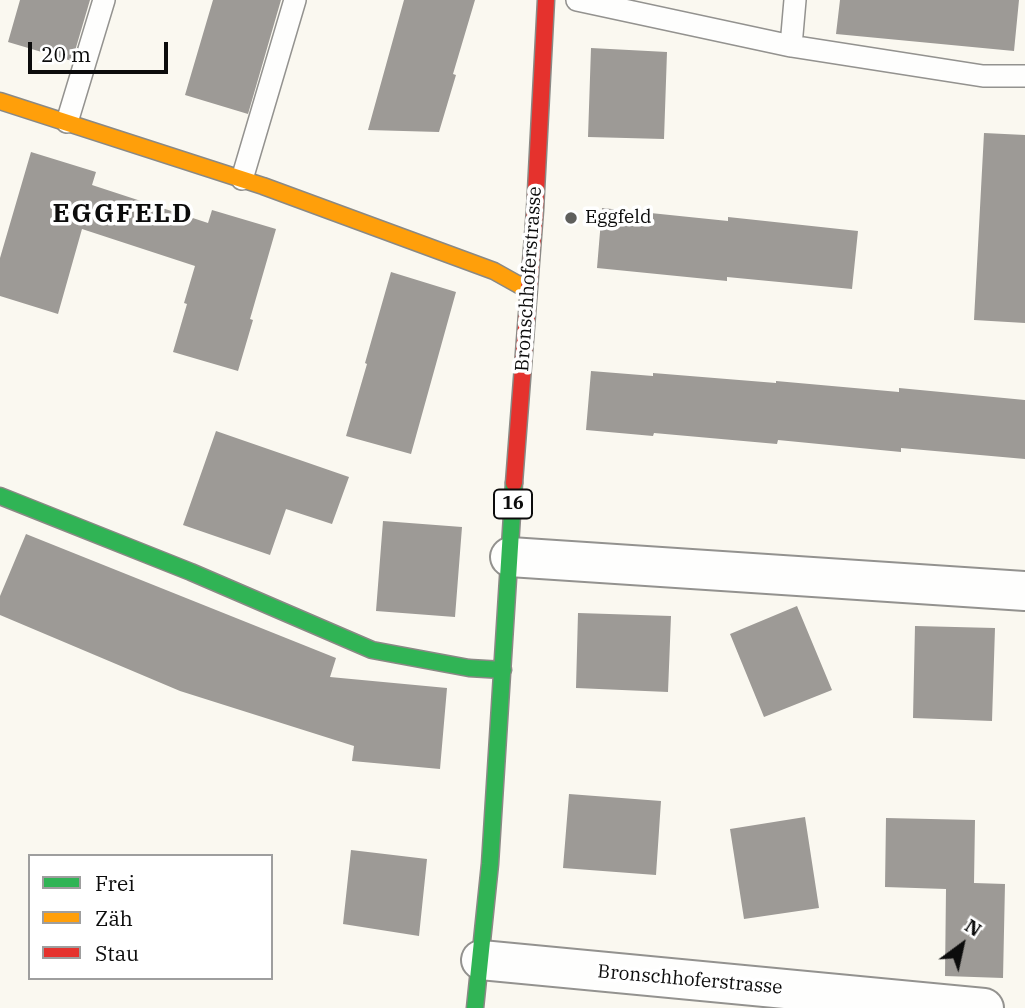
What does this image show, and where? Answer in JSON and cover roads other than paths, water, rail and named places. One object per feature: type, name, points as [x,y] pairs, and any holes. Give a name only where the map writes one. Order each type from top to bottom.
[{"type":"street","name":"Bronschhoferstrasse","points":[[475,1008],[491,850],[535,210],[546,0]]},
{"type":"street","points":[[0,101],[242,179],[494,271],[528,290]]},
{"type":"street","points":[[0,496],[191,572],[372,650],[469,668],[503,670]]},
{"type":"street","points":[[510,557],[1025,591]]},
{"type":"street","name":"Bronschhoferstrasse","points":[[481,960],[984,1008]]},
{"type":"lane","points":[[66,122],[104,0]]},
{"type":"lane","points":[[242,179],[295,0]]},
{"type":"lane","points":[[577,0],[791,46],[983,76],[1025,76]]},
{"type":"lane","points":[[791,46],[795,0]]},
{"type":"place","name":"Eggfeld","points":[[571,218]]},
{"type":"district","name":"EGGFELD","points":[[123,214]]}]
